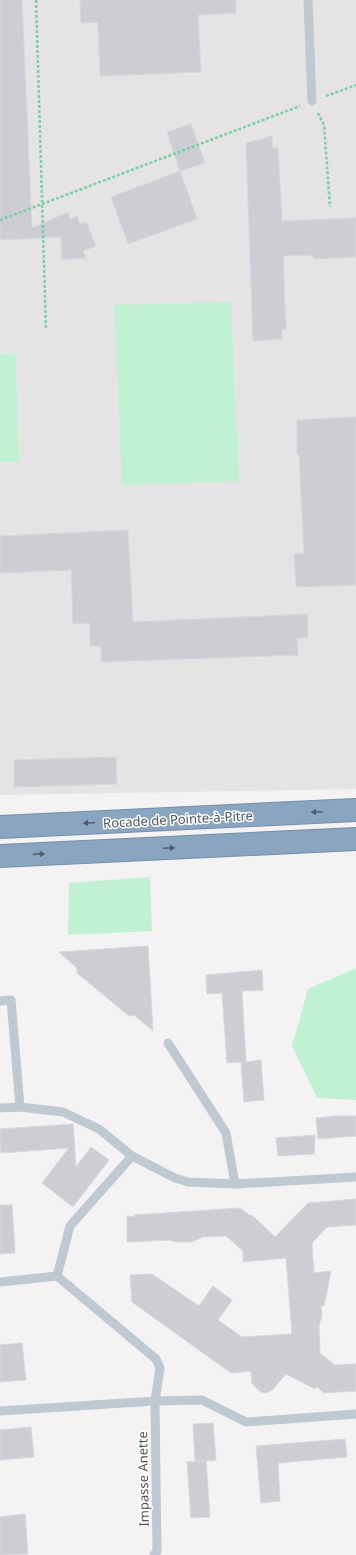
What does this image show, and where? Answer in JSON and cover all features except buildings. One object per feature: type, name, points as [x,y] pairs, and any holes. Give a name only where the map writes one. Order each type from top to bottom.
[{"type":"highway","name":"Rocade de Pointe-à-Pitre","points":[[0,827],[356,810]]},
{"type":"highway","points":[[0,856],[356,839]]},
{"type":"lane","points":[[308,0],[312,101]]},
{"type":"lane","points":[[0,1001],[11,1000],[20,1107]]},
{"type":"lane","points":[[168,1043],[226,1133],[235,1184]]},
{"type":"lane","points":[[0,1108],[20,1107],[63,1112],[100,1128],[132,1156],[175,1178],[188,1182],[235,1184],[356,1176]]},
{"type":"lane","points":[[0,1282],[57,1276],[70,1226],[132,1156]]},
{"type":"lane","name":"Impasse Anette","points":[[57,1276],[156,1359],[160,1368],[155,1401],[157,1551],[154,1555]]},
{"type":"lane","points":[[0,1411],[155,1401],[202,1400],[246,1422],[356,1414]]},
{"type":"path","points":[[36,0],[46,330]]},
{"type":"path","points":[[0,220],[356,85]]},
{"type":"path","points":[[312,101],[324,125],[330,206]]},
{"type":"shaded area","points":[[0,0],[356,0],[356,789],[0,795]]},
{"type":"green space","points":[[231,302],[239,481],[122,485],[114,305]]},
{"type":"green space","points":[[15,353],[19,462],[0,462],[0,354]]},
{"type":"green space","points":[[150,877],[152,931],[68,935],[69,883]]},
{"type":"green space","points":[[356,968],[356,1100],[317,1098],[292,1046],[308,989]]}]
